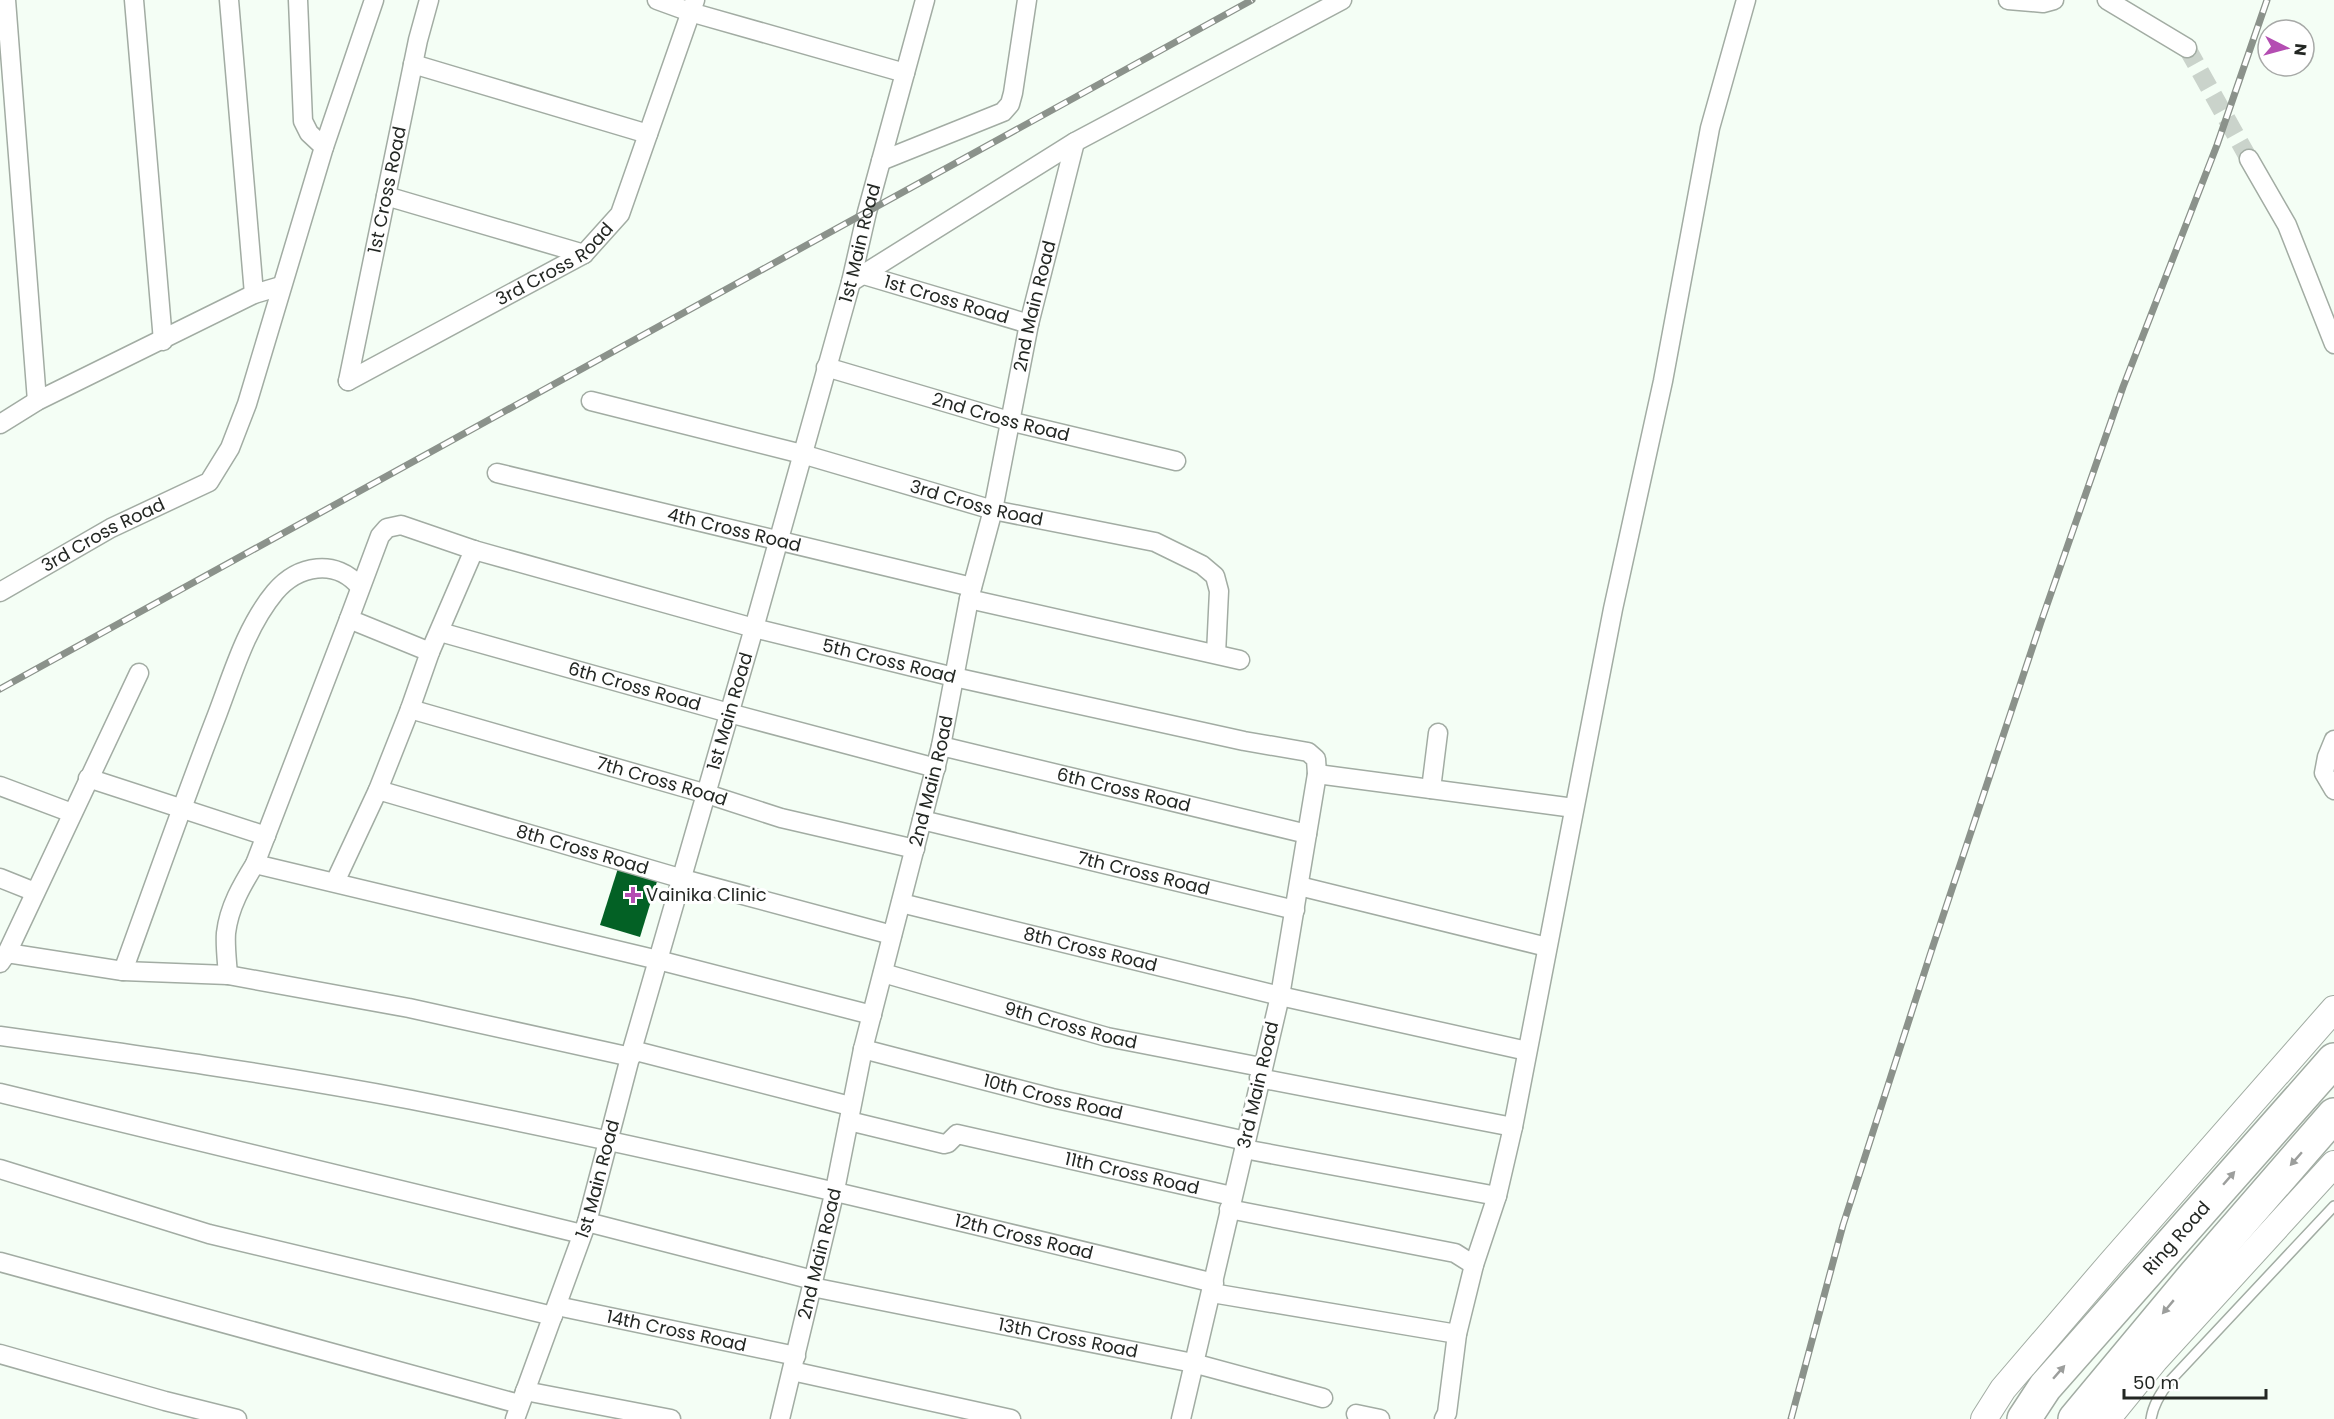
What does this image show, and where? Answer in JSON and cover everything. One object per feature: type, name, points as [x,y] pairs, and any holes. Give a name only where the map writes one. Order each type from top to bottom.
[{"type":"highway","name":"Ring Road","points":[[2024,1419],[2045,1387],[2334,1060]]},
{"type":"highway","points":[[2075,1419],[2334,1115]]},
{"type":"street","points":[[6,0],[37,401]]},
{"type":"street","points":[[134,0],[163,341]]},
{"type":"street","points":[[229,0],[254,294]]},
{"type":"street","points":[[298,0],[303,122],[309,133],[324,147]]},
{"type":"street","points":[[0,424],[37,401],[163,341],[254,294],[281,286],[324,147],[374,0]]},
{"type":"street","name":"1st Cross Road","points":[[348,381],[413,64],[429,0]]},
{"type":"street","points":[[657,0],[692,6],[905,73]]},
{"type":"street","name":"1st Main Road","points":[[520,1405],[585,1228],[631,1054],[707,794],[826,368],[857,278],[881,161],[925,0]]},
{"type":"street","points":[[881,161],[1003,112],[1010,104],[1013,93],[1028,0]]},
{"type":"street","points":[[857,278],[1075,142],[1342,0]]},
{"type":"street","points":[[1444,1419],[1447,1413],[1457,1334],[1474,1265],[1497,1196],[1513,1127],[1613,609],[1663,381],[1710,128],[1746,0]]},
{"type":"street","points":[[2016,0],[2043,3],[2054,0]]},
{"type":"street","points":[[2107,0],[2187,48]]},
{"type":"street","name":"3rd Cross Road","points":[[348,381],[584,254],[620,214],[692,6]]},
{"type":"street","points":[[413,64],[648,134]]},
{"type":"street","name":"2nd Main Road","points":[[780,1419],[835,1190],[863,1049],[936,768],[971,593],[993,510],[1029,324],[1075,142]]},
{"type":"street","points":[[2249,159],[2287,225],[2334,345]]},
{"type":"street","points":[[386,196],[584,254]]},
{"type":"street","name":"1st Cross Road","points":[[857,278],[1029,324]]},
{"type":"street","name":"3rd Cross Road","points":[[0,592],[111,528],[209,482],[230,448],[247,404],[281,286]]},
{"type":"street","name":"2nd Cross Road","points":[[826,368],[1009,421],[1176,461]]},
{"type":"street","name":"3rd Cross Road","points":[[591,401],[802,454],[993,510],[1155,542],[1202,565],[1215,576],[1219,591],[1216,654]]},
{"type":"street","name":"4th Cross Road","points":[[497,473],[777,541],[971,593],[1240,660]]},
{"type":"street","name":"5th Cross Road","points":[[360,587],[380,536],[387,528],[401,525],[474,550],[754,628],[954,677],[1244,741],[1308,752],[1316,759],[1317,774]]},
{"type":"street","points":[[335,882],[378,790],[430,652],[474,550]]},
{"type":"street","points":[[123,971],[182,807],[251,627],[275,592],[292,576],[324,567],[341,571],[353,578],[360,587],[255,864],[239,889],[231,909],[226,933],[228,975]]},
{"type":"street","points":[[349,619],[430,652]]},
{"type":"street","name":"6th Cross Road","points":[[440,632],[936,768]]},
{"type":"street","points":[[139,673],[3,958],[123,971],[228,975],[409,1008],[631,1054],[850,1114]]},
{"type":"street","name":"7th Cross Road","points":[[410,709],[707,794],[781,818],[915,849]]},
{"type":"street","points":[[1431,789],[1438,733]]},
{"type":"street","points":[[2334,740],[2324,773],[2334,790]]},
{"type":"street","name":"6th Cross Road","points":[[941,746],[1307,834]]},
{"type":"street","points":[[1317,774],[1574,808]]},
{"type":"street","name":"3rd Main Road","points":[[1181,1419],[1213,1288],[1260,1073],[1280,996],[1317,774]]},
{"type":"street","points":[[88,778],[266,836]]},
{"type":"street","points":[[0,786],[72,813]]},
{"type":"street","name":"8th Cross Road","points":[[378,790],[682,879],[892,935]]},
{"type":"street","name":"7th Cross Road","points":[[922,820],[1295,910]]},
{"type":"street","points":[[255,864],[658,960],[872,1015]]},
{"type":"street","points":[[0,878],[35,892]]},
{"type":"street","points":[[1299,886],[1547,946]]},
{"type":"street","name":"8th Cross Road","points":[[901,903],[1280,996],[1527,1051]]},
{"type":"street","name":"9th Cross Road","points":[[883,973],[1107,1037],[1366,1098],[1513,1127]]},
{"type":"street","points":[[1984,1419],[2003,1389],[2334,1009]]},
{"type":"street","name":"12th Cross Road","points":[[0,1036],[411,1100],[835,1190],[1213,1288],[1326,1312],[1457,1334]]},
{"type":"street","name":"10th Cross Road","points":[[863,1049],[1245,1145],[1497,1196]]},
{"type":"street","name":"13th Cross Road","points":[[0,1093],[585,1228],[812,1283],[1193,1363],[1323,1398]]},
{"type":"street","name":"11th Cross Road","points":[[850,1114],[944,1144],[957,1134],[1033,1151],[1231,1203],[1455,1253],[1474,1265]]},
{"type":"street","points":[[2108,1419],[2155,1360],[2334,1164]]},
{"type":"street","name":"14th Cross Road","points":[[0,1169],[209,1234],[794,1364],[1011,1419]]},
{"type":"street","points":[[0,1262],[520,1405],[671,1419]]},
{"type":"street","points":[[0,1354],[237,1419]]},
{"type":"street","points":[[1356,1414],[1380,1419]]},
{"type":"lane","points":[[2151,1419],[2152,1410],[2169,1382],[2334,1206]]},
{"type":"building","points":[[620,862],[659,875],[640,937],[600,925]]},
{"type":"tunnel","points":[[2187,48],[2249,159]]},
{"type":"railway","points":[[0,689],[1252,0]]},
{"type":"railway","points":[[1791,1419],[1843,1225],[2041,622],[2123,387],[2217,145],[2267,0]]},
{"type":"place","name":"Vainika Clinic","points":[[633,895]]}]
